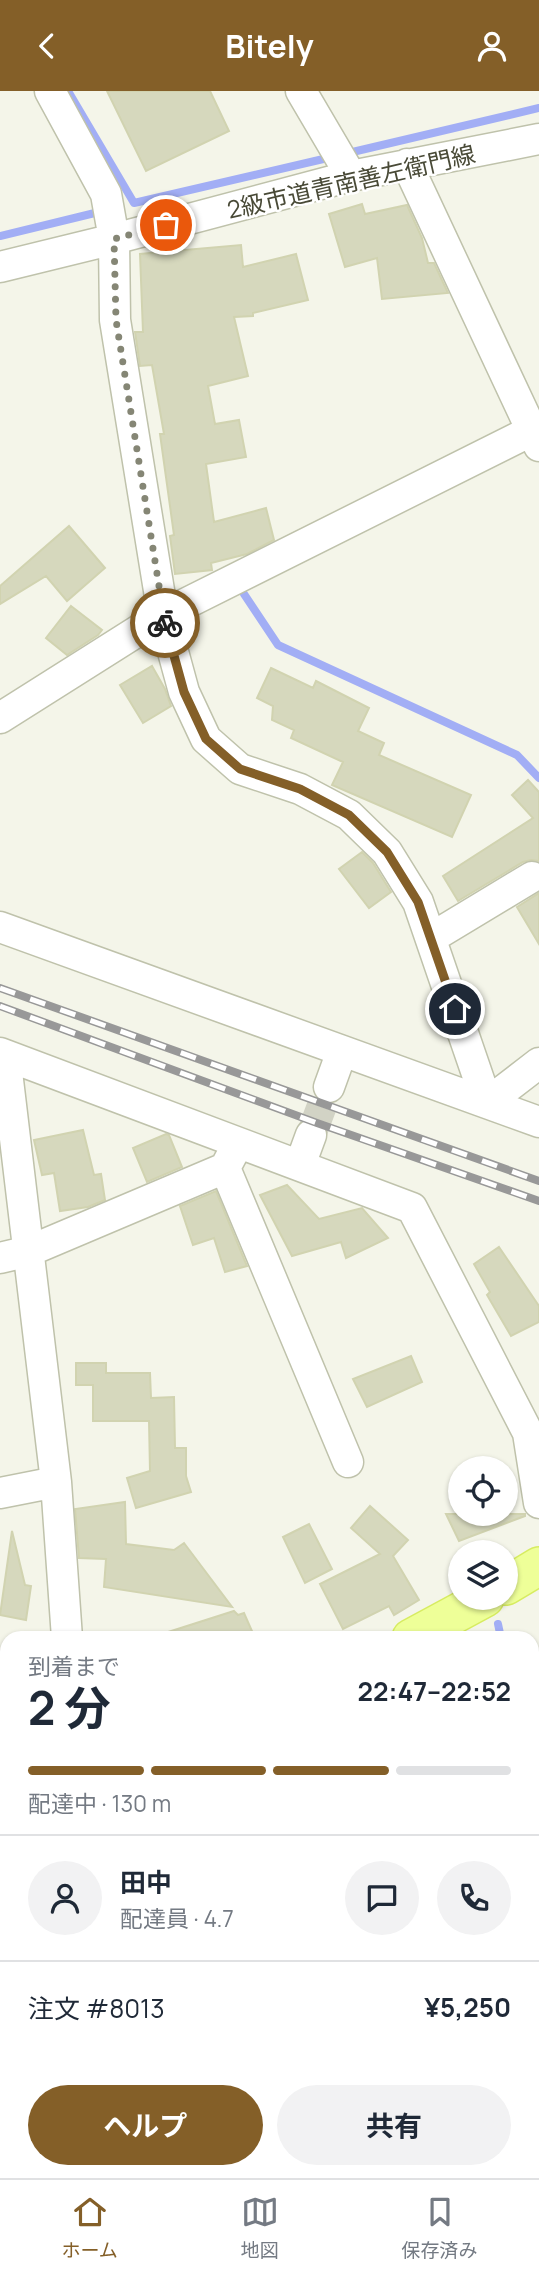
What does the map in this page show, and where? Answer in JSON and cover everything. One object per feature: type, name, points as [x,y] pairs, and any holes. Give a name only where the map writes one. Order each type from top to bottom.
[{"type":"main road","points":[[518,1579],[539,1566]]},
{"type":"main road","points":[[424,1631],[463,1610]]},
{"type":"street","points":[[50,91],[106,194],[114,239],[116,320],[163,615],[184,692],[206,739],[240,769],[300,789],[349,815],[387,852],[418,902],[487,1103]]},
{"type":"street","points":[[301,91],[351,176]]},
{"type":"street","name":"2級市道青南善左衛門線","points":[[0,267],[351,176],[539,139]]},
{"type":"street","points":[[0,718],[163,615],[536,435],[407,165]]},
{"type":"street","points":[[431,938],[532,877]]},
{"type":"street","points":[[0,927],[539,1122]]},
{"type":"street","points":[[329,1087],[342,1051]]},
{"type":"street","points":[[66,1631],[56,1482],[29,1251],[2,1054],[412,1208],[528,1433],[539,1503]]},
{"type":"street","points":[[487,1103],[539,1063]]},
{"type":"street","points":[[300,1165],[311,1135]]},
{"type":"street","points":[[0,1258],[29,1251],[225,1168],[238,1142]]},
{"type":"street","points":[[225,1168],[348,1462]]},
{"type":"street","points":[[0,1493],[56,1482]]},
{"type":"building","points":[[107,91],[210,91],[229,131],[146,171]]},
{"type":"building","points":[[362,204],[365,214],[407,205],[422,238],[428,263],[434,263],[448,293],[382,299],[377,258],[345,267],[329,214]]},
{"type":"building","points":[[241,245],[243,267],[296,254],[308,300],[253,313],[253,316],[234,317],[248,376],[208,386],[215,424],[239,420],[246,457],[206,464],[214,522],[266,508],[274,540],[247,554],[211,563],[212,570],[175,574],[170,536],[174,535],[160,434],[164,434],[152,365],[140,366],[135,332],[143,332],[140,254]]},
{"type":"building","points":[[69,526],[105,568],[67,601],[46,576],[0,604],[0,586]]},
{"type":"building","points":[[71,606],[102,630],[67,655],[46,638]]},
{"type":"building","points":[[152,666],[171,706],[143,723],[120,685]]},
{"type":"building","points":[[271,668],[313,688],[316,681],[369,708],[358,731],[384,743],[379,755],[471,795],[452,837],[332,785],[343,762],[291,738],[294,730],[272,720],[273,706],[257,698]]},
{"type":"building","points":[[528,780],[539,792],[539,861],[523,862],[458,901],[443,876],[533,818],[512,795]]},
{"type":"building","points":[[362,852],[373,863],[391,892],[369,908],[339,869]]},
{"type":"building","points":[[539,893],[539,944],[517,907]]},
{"type":"building","points":[[83,1130],[94,1175],[101,1174],[105,1200],[88,1207],[60,1211],[54,1173],[42,1175],[34,1140]]},
{"type":"building","points":[[169,1135],[182,1167],[147,1182],[133,1148]]},
{"type":"building","points":[[287,1185],[319,1219],[362,1208],[388,1238],[346,1258],[341,1242],[292,1256],[260,1195]]},
{"type":"building","points":[[216,1191],[247,1266],[225,1272],[214,1238],[193,1245],[180,1206]]},
{"type":"building","points":[[499,1247],[539,1306],[539,1322],[511,1336],[487,1295],[490,1292],[474,1264]]},
{"type":"building","points":[[411,1356],[422,1382],[367,1407],[353,1379]]},
{"type":"building","points":[[76,1363],[106,1363],[106,1373],[150,1373],[151,1398],[174,1397],[175,1448],[186,1448],[186,1476],[191,1492],[136,1508],[127,1478],[150,1471],[149,1421],[93,1421],[93,1385],[76,1385]]},
{"type":"building","points":[[125,1502],[126,1544],[174,1550],[184,1543],[232,1607],[104,1587],[106,1559],[79,1558],[75,1509]]},
{"type":"building","points":[[370,1506],[408,1540],[393,1556],[419,1600],[394,1615],[389,1606],[343,1629],[320,1584],[380,1554],[351,1528]]},
{"type":"building","points":[[309,1524],[332,1569],[305,1583],[283,1537]]},
{"type":"building","points":[[452,1526],[499,1526],[462,1540],[459,1540]]},
{"type":"building","points":[[12,1531],[25,1585],[31,1586],[26,1620],[0,1615]]},
{"type":"building","points":[[234,1611],[238,1615],[244,1613],[252,1631],[171,1631]]},
{"type":"waterway","points":[[68,91],[134,203],[332,157]]},
{"type":"waterway","points":[[344,154],[539,108]]},
{"type":"waterway","points":[[0,236],[103,211]]},
{"type":"waterway","points":[[244,594],[278,645],[517,755],[539,778]]},
{"type":"waterway","points":[[498,1624],[500,1631]]},
{"type":"tunnel","points":[[311,1135],[329,1087]]},
{"type":"railway","points":[[0,988],[539,1181]]},
{"type":"railway","points":[[0,1006],[317,1123],[539,1201]]},
{"type":"way so far","points":[[165,623],[116,320],[114,239],[166,225]]},
{"type":"route","points":[[165,623],[184,692],[206,739],[240,769],[300,789],[349,815],[387,852],[418,902],[455,1009]]}]
